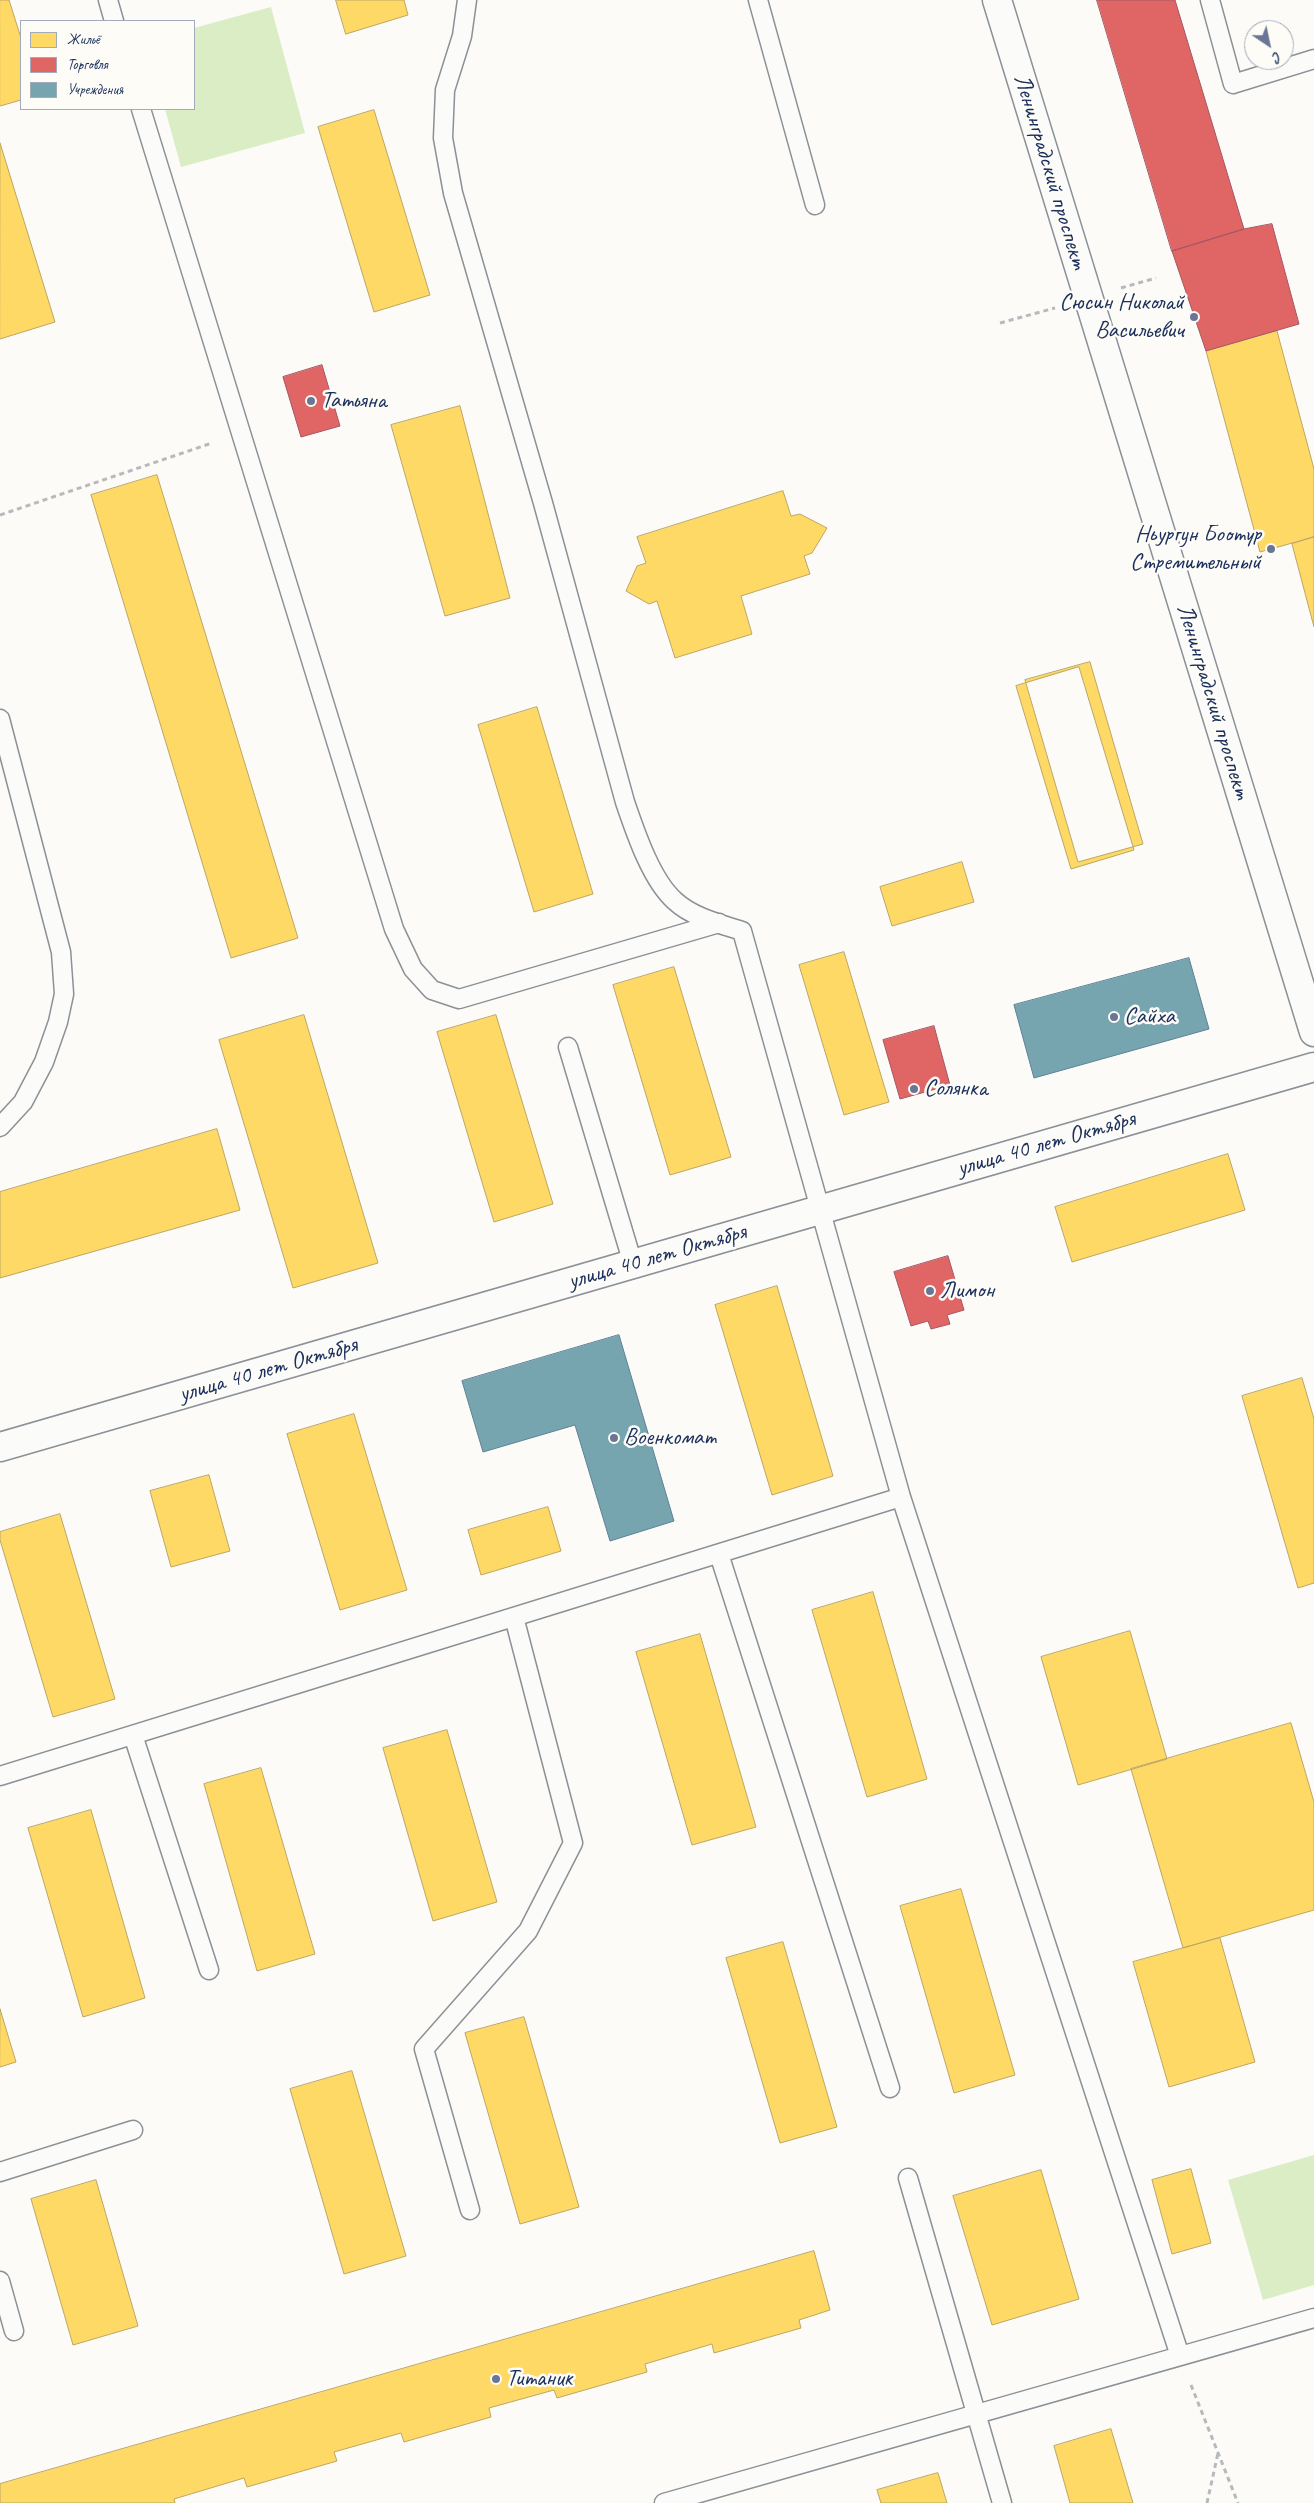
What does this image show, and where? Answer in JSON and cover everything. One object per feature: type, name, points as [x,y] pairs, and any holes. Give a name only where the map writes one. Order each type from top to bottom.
[{"type":"street","name":"Ленинградский проспект","points":[[997,0],[1314,1032]]},
{"type":"street","name":"улица 40 лет Октября","points":[[0,1447],[1314,1067]]},
{"type":"lane","points":[[108,0],[114,20]]},
{"type":"lane","points":[[467,0],[462,36],[445,90],[442,138],[453,193],[541,493],[625,802],[638,839],[655,873],[675,901],[719,924],[742,931],[901,1498],[1180,2356]]},
{"type":"lane","points":[[758,0],[815,205]]},
{"type":"lane","points":[[1210,0],[1233,84],[1314,59]]},
{"type":"lane","points":[[141,110],[394,929],[413,969],[432,990],[459,999],[719,924]]},
{"type":"lane","points":[[0,719],[61,952],[64,994],[58,1022],[44,1062],[23,1102],[0,1127]]},
{"type":"lane","points":[[568,1047],[634,1264]]},
{"type":"lane","points":[[0,1776],[901,1498]]},
{"type":"lane","points":[[719,1554],[890,2088]]},
{"type":"lane","points":[[470,2210],[424,2049],[528,1931],[573,1843],[514,1617]]},
{"type":"lane","points":[[133,1735],[209,1970]]},
{"type":"lane","points":[[0,2172],[133,2130]]},
{"type":"lane","points":[[908,2178],[1002,2503]]},
{"type":"lane","points":[[0,2281],[14,2331]]},
{"type":"lane","points":[[664,2503],[1314,2318]]},
{"type":"path","points":[[0,515],[241,433]]},
{"type":"path","points":[[1180,2356],[1238,2503]]},
{"type":"path","points":[[1207,2503],[1218,2452]]},
{"type":"green space","points":[[271,7],[305,133],[181,167],[165,110],[195,110],[195,28]]},
{"type":"green space","points":[[1314,2155],[1314,2285],[1263,2300],[1228,2180]]},
{"type":"building: Жильё","points":[[0,0],[9,0],[20,35],[20,100],[0,106]]},
{"type":"building: Жильё","points":[[336,0],[404,0],[408,15],[346,34]]},
{"type":"building: Жильё","points":[[374,110],[430,295],[374,312],[318,127]]},
{"type":"building: Жильё","points":[[0,143],[55,322],[0,339]]},
{"type":"building: Жильё","points":[[1277,331],[1314,469],[1314,537],[1260,552],[1206,351]]},
{"type":"building: Жильё","points":[[460,406],[510,598],[445,616],[391,425]]},
{"type":"building: Жильё","points":[[157,475],[298,938],[231,958],[91,495]]},
{"type":"building: Жильё","points":[[783,491],[791,516],[800,514],[827,528],[812,553],[804,556],[810,574],[741,596],[752,634],[675,658],[657,601],[649,604],[626,591],[637,566],[646,563],[637,537]]},
{"type":"building: Жильё","points":[[1314,537],[1314,627],[1292,544]]},
{"type":"building: Жильё","points":[[1090,662],[1143,844],[1078,862],[1025,680]]},
{"type":"building: Жильё","points":[[1079,667],[1134,850],[1071,869],[1016,686]]},
{"type":"building: Жильё","points":[[537,707],[593,894],[534,912],[478,725]]},
{"type":"building: Жильё","points":[[962,862],[974,902],[892,926],[880,887]]},
{"type":"building: Жильё","points":[[844,952],[889,1102],[844,1115],[799,965]]},
{"type":"building: Жильё","points":[[674,967],[731,1157],[670,1175],[613,985]]},
{"type":"building: Жильё","points":[[304,1015],[378,1263],[293,1288],[219,1040]]},
{"type":"building: Жильё","points":[[496,1015],[553,1204],[494,1222],[437,1032]]},
{"type":"building: Жильё","points":[[217,1129],[240,1210],[0,1278],[0,1192]]},
{"type":"building: Жильё","points":[[1228,1154],[1245,1210],[1072,1262],[1055,1207]]},
{"type":"building: Жильё","points":[[777,1286],[833,1476],[772,1495],[715,1305]]},
{"type":"building: Жильё","points":[[1302,1378],[1314,1419],[1314,1583],[1298,1588],[1242,1396]]},
{"type":"building: Жильё","points":[[354,1414],[407,1590],[340,1610],[287,1434]]},
{"type":"building: Жильё","points":[[209,1475],[230,1551],[171,1567],[150,1491]]},
{"type":"building: Жильё","points":[[548,1507],[561,1551],[481,1575],[468,1530]]},
{"type":"building: Жильё","points":[[60,1514],[115,1699],[53,1717],[0,1540],[0,1532]]},
{"type":"building: Жильё","points":[[873,1592],[927,1779],[867,1797],[812,1610]]},
{"type":"building: Жильё","points":[[1130,1631],[1167,1759],[1078,1785],[1041,1657]]},
{"type":"building: Жильё","points":[[700,1634],[756,1827],[692,1845],[636,1652]]},
{"type":"building: Жильё","points":[[1291,1723],[1314,1802],[1314,1910],[1183,1948],[1131,1769]]},
{"type":"building: Жильё","points":[[447,1730],[497,1902],[433,1921],[383,1748]]},
{"type":"building: Жильё","points":[[261,1768],[315,1954],[257,1971],[204,1784]]},
{"type":"building: Жильё","points":[[91,1810],[145,1998],[83,2017],[28,1828]]},
{"type":"building: Жильё","points":[[961,1889],[1015,2075],[954,2093],[900,1906]]},
{"type":"building: Жильё","points":[[1220,1938],[1255,2062],[1169,2087],[1133,1962]]},
{"type":"building: Жильё","points":[[783,1942],[837,2127],[780,2143],[726,1958]]},
{"type":"building: Жильё","points":[[0,2009],[16,2062],[0,2067]]},
{"type":"building: Жильё","points":[[524,2017],[579,2207],[520,2224],[465,2033]]},
{"type":"building: Жильё","points":[[352,2071],[406,2256],[344,2274],[290,2089]]},
{"type":"building: Жильё","points":[[1191,2169],[1211,2243],[1172,2254],[1152,2180]]},
{"type":"building: Жильё","points":[[1041,2170],[1079,2299],[992,2325],[953,2196]]},
{"type":"building: Жильё","points":[[96,2180],[138,2326],[73,2345],[31,2199]]},
{"type":"building: Жильё","name":"Титаник","points":[[814,2251],[830,2310],[799,2320],[801,2328],[714,2353],[712,2344],[645,2364],[647,2372],[557,2398],[554,2390],[489,2408],[491,2417],[404,2442],[401,2433],[334,2452],[337,2461],[247,2487],[244,2478],[174,2499],[175,2503],[0,2503],[0,2484]]},
{"type":"building: Жильё","points":[[1111,2429],[1133,2503],[1070,2503],[1054,2446]]},
{"type":"building: Жильё","points":[[938,2473],[947,2503],[881,2503],[877,2490]]},
{"type":"building: Торговля","points":[[1097,0],[1175,0],[1244,229],[1172,251]]},
{"type":"building: Торговля","points":[[1272,224],[1299,324],[1206,351],[1172,251],[1244,229]]},
{"type":"building: Торговля","name":"Татьяна","points":[[322,365],[340,426],[301,437],[283,377]]},
{"type":"building: Торговля","points":[[934,1026],[950,1085],[900,1099],[883,1040]]},
{"type":"building: Торговля","name":"Лимон","points":[[948,1256],[964,1310],[947,1315],[950,1324],[931,1329],[928,1321],[911,1326],[894,1272]]},
{"type":"building: Учреждения","points":[[1189,958],[1209,1029],[1034,1078],[1014,1005]]},
{"type":"building: Учреждения","name":"Военкомат","points":[[619,1335],[674,1521],[610,1541],[575,1425],[483,1452],[462,1381]]},
{"type":"place","name":"Сюсин Николай Васильевич","points":[[1194,317]]},
{"type":"place","name":"Татьяна","points":[[311,401]]},
{"type":"place","name":"Ньургун Боотур Стремительный","points":[[1271,549]]},
{"type":"place","name":"Сайха","points":[[1114,1017]]},
{"type":"place","name":"Солянка","points":[[914,1089]]},
{"type":"place","name":"Лимон","points":[[930,1291]]},
{"type":"place","name":"Военкомат","points":[[614,1438]]},
{"type":"place","name":"Титаник","points":[[496,2379]]}]
